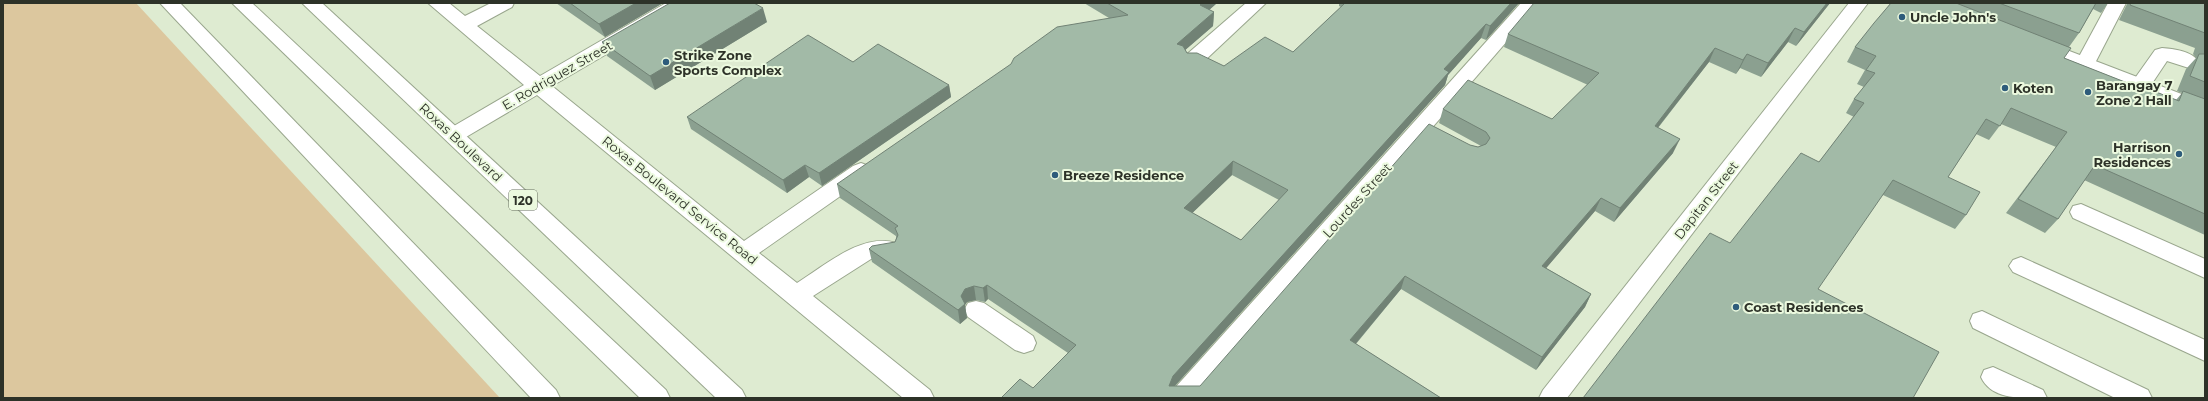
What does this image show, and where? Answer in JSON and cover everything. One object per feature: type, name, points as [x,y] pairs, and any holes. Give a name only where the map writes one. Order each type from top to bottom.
[{"type":"main road","points":[[169,3],[547,398]]},
{"type":"main road","points":[[241,3],[657,398]]},
{"type":"main road","name":"Roxas Boulevard","points":[[311,3],[454,135],[733,398]]},
{"type":"main road","name":"Roxas Boulevard Service Road","points":[[437,3],[540,85],[921,398]]},
{"type":"main road","points":[[465,24],[505,3]]},
{"type":"main road","name":"E. Rodriguez Street","points":[[454,135],[680,3]]},
{"type":"main road","points":[[1193,60],[1257,3]]},
{"type":"main road","name":"Lourdes Street","points":[[1182,398],[1433,130],[1531,3]]},
{"type":"main road","name":"Dapitan Street","points":[[1552,398],[1859,3]]},
{"type":"main road","points":[[2085,64],[2117,3]]},
{"type":"main road","points":[[2019,38],[2205,111]]},
{"type":"main road","points":[[2140,86],[2162,54],[2172,55],[2189,62]]},
{"type":"main road","points":[[744,252],[880,158]]},
{"type":"main road","points":[[2081,212],[2205,269]]},
{"type":"main road","points":[[796,295],[865,252],[878,248],[888,249]]},
{"type":"main road","points":[[2021,266],[2205,351]]},
{"type":"main road","points":[[976,310],[1024,343]]},
{"type":"main road","points":[[1982,321],[2139,398]]},
{"type":"main road","points":[[1993,377],[2034,398]]},
{"type":"shaded area","points":[[3,3],[136,3],[500,398],[3,398]]},
{"type":"building","points":[[570,3],[636,3],[599,24]]},
{"type":"building","points":[[670,3],[754,3],[763,8],[650,76],[602,42]]},
{"type":"building","points":[[1107,3],[1202,3],[1200,5],[1214,12],[1177,44],[1183,46],[1187,53],[1197,53],[1224,66],[1265,37],[1293,52],[1345,3],[1511,3],[1490,26],[1486,24],[1444,69],[1449,72],[1173,376],[1169,386],[1200,386],[1429,124],[1470,145],[1478,147],[1486,144],[1490,138],[1486,132],[1443,109],[1468,80],[1552,119],[1599,73],[1508,34],[1534,3],[1827,3],[1804,32],[1795,28],[1768,63],[1747,54],[1743,60],[1715,48],[1655,126],[1680,139],[1620,208],[1601,198],[1542,266],[1591,294],[1542,357],[1405,276],[1350,340],[1441,398],[1001,398],[1020,379],[1033,388],[1076,345],[987,285],[983,288],[974,286],[965,289],[961,296],[965,304],[958,310],[869,249],[872,246],[895,242],[898,235],[895,228],[898,226],[837,184],[1011,64],[1014,58],[1057,27],[1128,15]],"holes":[[[1233,161],[1288,190],[1241,240],[1184,208]]]},
{"type":"building","points":[[1891,3],[1956,3],[2071,48],[2064,58],[2130,84],[2131,82],[2179,101],[2183,91],[2205,99],[2205,214],[2095,165],[2058,219],[2018,199],[2067,132],[2011,108],[2000,126],[1986,119],[1948,177],[1980,192],[1966,215],[1893,180],[1818,289],[1939,352],[1913,398],[1583,398],[1710,233],[1730,243],[1801,153],[1819,162],[1864,103],[1854,99],[1875,73],[1866,70],[1876,56],[1855,47]]},
{"type":"building","points":[[1999,3],[2096,3],[2079,33]]},
{"type":"building","points":[[2131,3],[2205,3],[2205,33],[2130,5]]},
{"type":"building","points":[[808,35],[853,62],[878,44],[949,85],[819,173],[805,165],[783,180],[687,117]]},
{"type":"building","points":[[2199,54],[2205,54],[2205,82],[2190,76]]},
{"type":"place","name":"Uncle John's","points":[[1902,17]]},
{"type":"place","name":"Strike Zone Sports Complex","points":[[666,62]]},
{"type":"place","name":"Koten","points":[[2005,88]]},
{"type":"place","name":"Barangay 7 Zone 2 Hall","points":[[2088,92]]},
{"type":"place","name":"Harrison Residences","points":[[2179,154]]},
{"type":"place","name":"Breeze Residence","points":[[1055,175]]},
{"type":"place","name":"Coast Residences","points":[[1736,307]]}]
